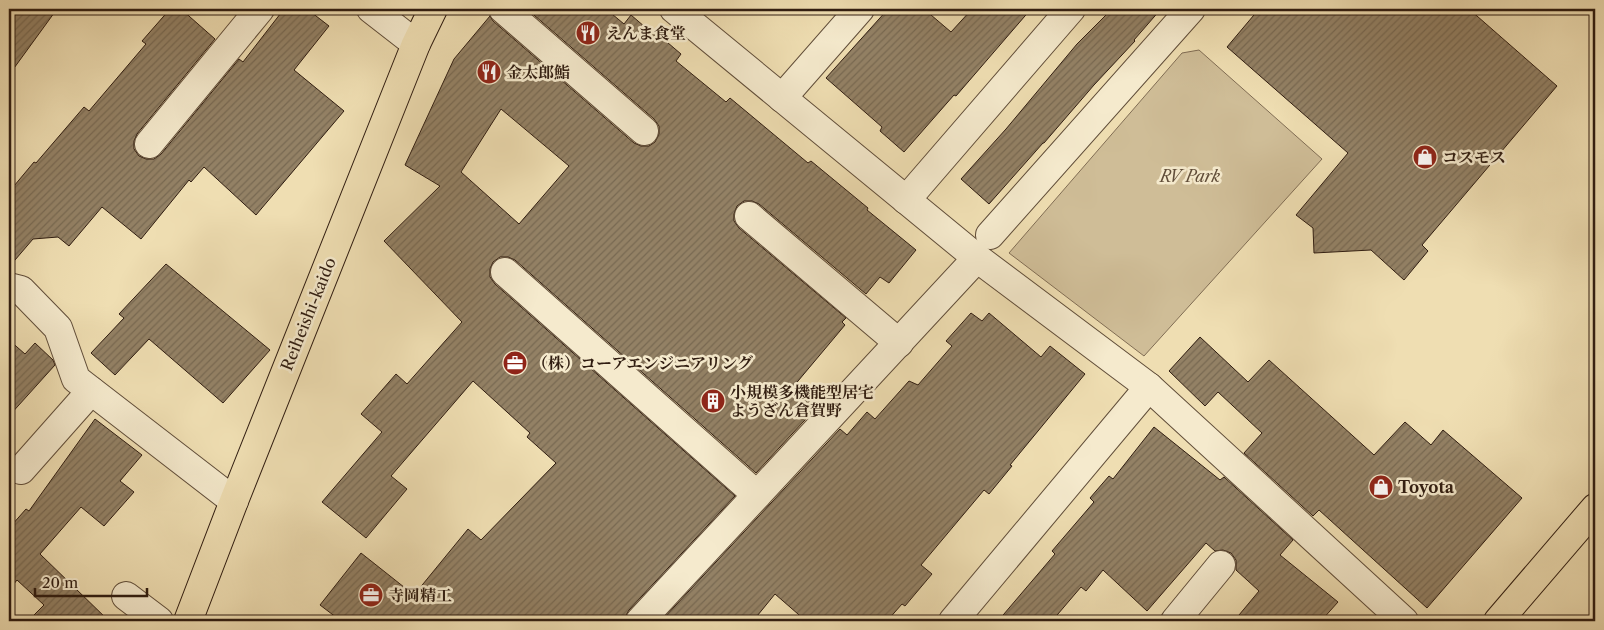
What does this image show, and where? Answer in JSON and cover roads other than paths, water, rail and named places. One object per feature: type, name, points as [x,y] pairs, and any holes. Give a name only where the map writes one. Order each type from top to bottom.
[{"type":"main road","name":"Reiheishi-kaido","points":[[188,621],[416,44],[433,9]]},
{"type":"main road","points":[[1503,620],[1595,508]]},
{"type":"street","points":[[149,144],[260,9]]},
{"type":"street","points":[[371,9],[416,44]]},
{"type":"street","points":[[503,9],[644,131]]},
{"type":"street","points":[[674,9],[977,258],[1149,387],[1404,621]]},
{"type":"street","points":[[782,98],[860,9]]},
{"type":"street","points":[[906,200],[1071,9]]},
{"type":"street","points":[[990,235],[1191,9]]},
{"type":"street","points":[[749,216],[898,343]]},
{"type":"street","points":[[640,621],[977,258]]},
{"type":"street","points":[[506,272],[757,495]]},
{"type":"street","points":[[9,287],[21,290],[58,328],[76,379],[234,501]]},
{"type":"street","points":[[953,621],[1149,387]]},
{"type":"street","points":[[20,470],[91,390]]},
{"type":"street","points":[[1175,621],[1221,565]]},
{"type":"street","points":[[126,596],[159,621]]},
{"type":"place","name":"えんま食堂","points":[[588,33]]},
{"type":"place","name":"金太郎鮨","points":[[489,72]]},
{"type":"place","name":"コスモス","points":[[1425,157]]},
{"type":"place","name":"（株）コーアエンジニアリング","points":[[515,363]]},
{"type":"place","name":"小規模多機能型居宅 ようざん倉賀野","points":[[713,401]]},
{"type":"place","name":"Toyota","points":[[1381,487]]},
{"type":"place","name":"寺岡精工","points":[[371,595]]},
{"type":"park label","name":"RV Park","points":[[1190,176]]}]
